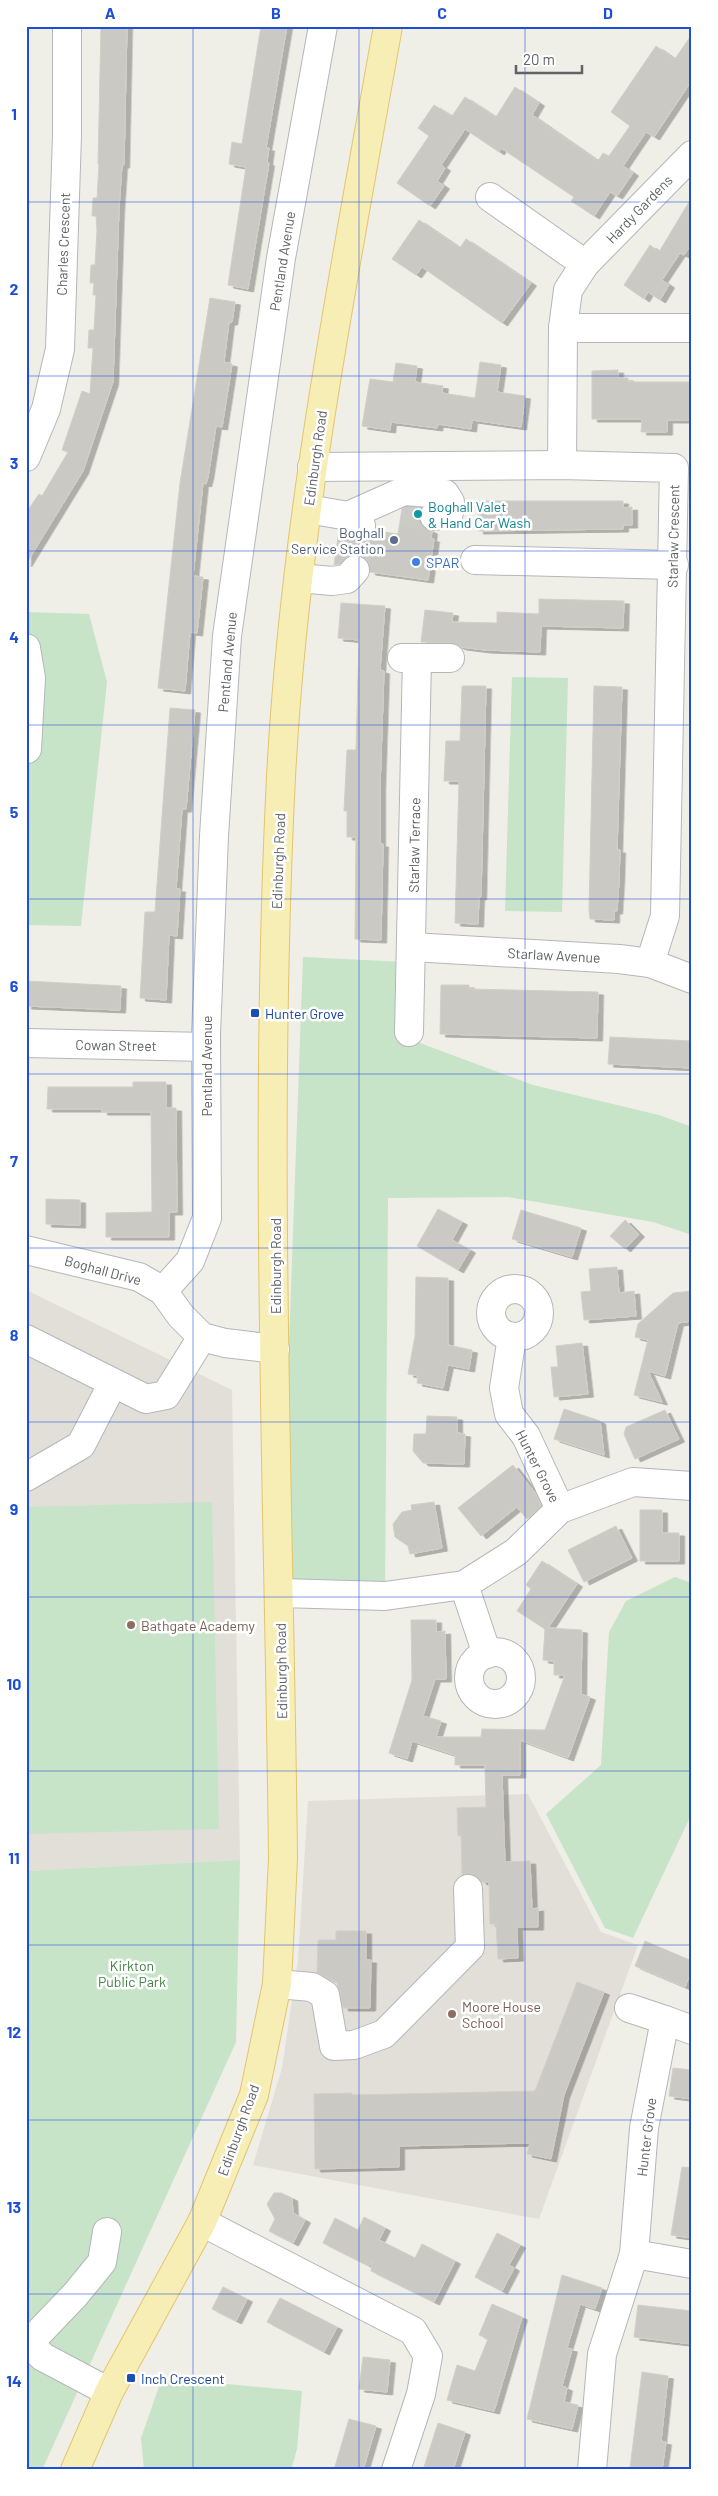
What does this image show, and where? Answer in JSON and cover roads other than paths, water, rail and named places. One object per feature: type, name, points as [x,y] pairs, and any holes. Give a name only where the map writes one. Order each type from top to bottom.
[{"type":"main road","name":"Edinburgh Road","points":[[75,2470],[109,2392],[202,2222],[254,2095],[277,1984],[283,1858],[273,1086],[281,774],[299,578],[312,467],[388,26]]},
{"type":"street","name":"Charles Crescent","points":[[26,457],[46,409],[60,350],[68,126],[68,26]]},
{"type":"street","name":"Pentland Avenue","points":[[163,1291],[190,1261],[207,1218],[206,1047],[214,836],[227,636],[281,258],[324,26]]},
{"type":"street","name":"Hardy Gardens","points":[[562,465],[563,328],[568,290],[586,264],[692,155]]},
{"type":"street","points":[[490,197],[586,264]]},
{"type":"street","points":[[563,328],[692,328]]},
{"type":"street","name":"Starlaw Crescent","points":[[312,467],[562,465],[683,467],[674,565],[665,916],[650,963]]},
{"type":"street","points":[[356,522],[404,491],[445,494],[450,502],[449,513],[434,516]]},
{"type":"street","points":[[308,509],[356,522],[402,512]]},
{"type":"street","points":[[475,560],[674,565]]},
{"type":"street","points":[[299,578],[347,579],[355,570]]},
{"type":"street","points":[[26,648],[31,678],[27,711],[27,749]]},
{"type":"street","name":"Starlaw Terrace","points":[[409,1032],[412,948],[410,658],[450,658]]},
{"type":"street","name":"Starlaw Avenue","points":[[412,948],[619,959],[650,963],[692,980]]},
{"type":"street","name":"Cowan Street","points":[[26,1043],[206,1047]]},
{"type":"street","name":"Boghall Drive","points":[[26,1250],[139,1277],[163,1291],[181,1316],[202,1337]]},
{"type":"street","points":[[26,1339],[146,1399],[166,1395],[202,1337],[225,1343],[275,1349]]},
{"type":"street","name":"Hunter Grove","points":[[512,1337],[504,1388],[509,1414],[526,1436],[560,1509]]},
{"type":"street","points":[[26,1477],[81,1445],[114,1382]]},
{"type":"street","name":"Hunter Grove","points":[[280,1593],[385,1596],[464,1585],[516,1552],[560,1509],[633,1482],[692,1486]]},
{"type":"street","points":[[464,1585],[487,1654]]},
{"type":"street","points":[[277,1984],[312,1987],[325,1995],[334,2046],[354,2045],[384,2034],[470,1947],[468,1889]]},
{"type":"street","points":[[629,2008],[692,2030]]},
{"type":"street","name":"Hunter Grove","points":[[592,2470],[602,2354],[634,2254],[644,2128],[665,2020]]},
{"type":"street","points":[[202,2222],[413,2332],[428,2356],[420,2394],[396,2470]]},
{"type":"street","points":[[107,2232],[102,2262],[75,2295],[28,2342],[43,2357],[109,2392]]},
{"type":"street","points":[[634,2254],[692,2264]]},
{"type":"tunnel","points":[[402,513],[434,516]]},
{"type":"tunnel","points":[[355,570],[361,529]]},
{"type":"place","name":"Boghall Valet & Hand Car Wash","points":[[418,514]]},
{"type":"place","name":"Boghall Service Station","points":[[394,540]]},
{"type":"place","name":"SPAR","points":[[416,562]]},
{"type":"place","name":"Hunter Grove","points":[[255,1013]]},
{"type":"place","name":"Bathgate Academy","points":[[131,1625]]},
{"type":"place","name":"Moore House School","points":[[452,2014]]},
{"type":"place","name":"Inch Crescent","points":[[131,2378]]},
{"type":"park label","name":"Kirkton Public Park","points":[[132,1974]]}]
